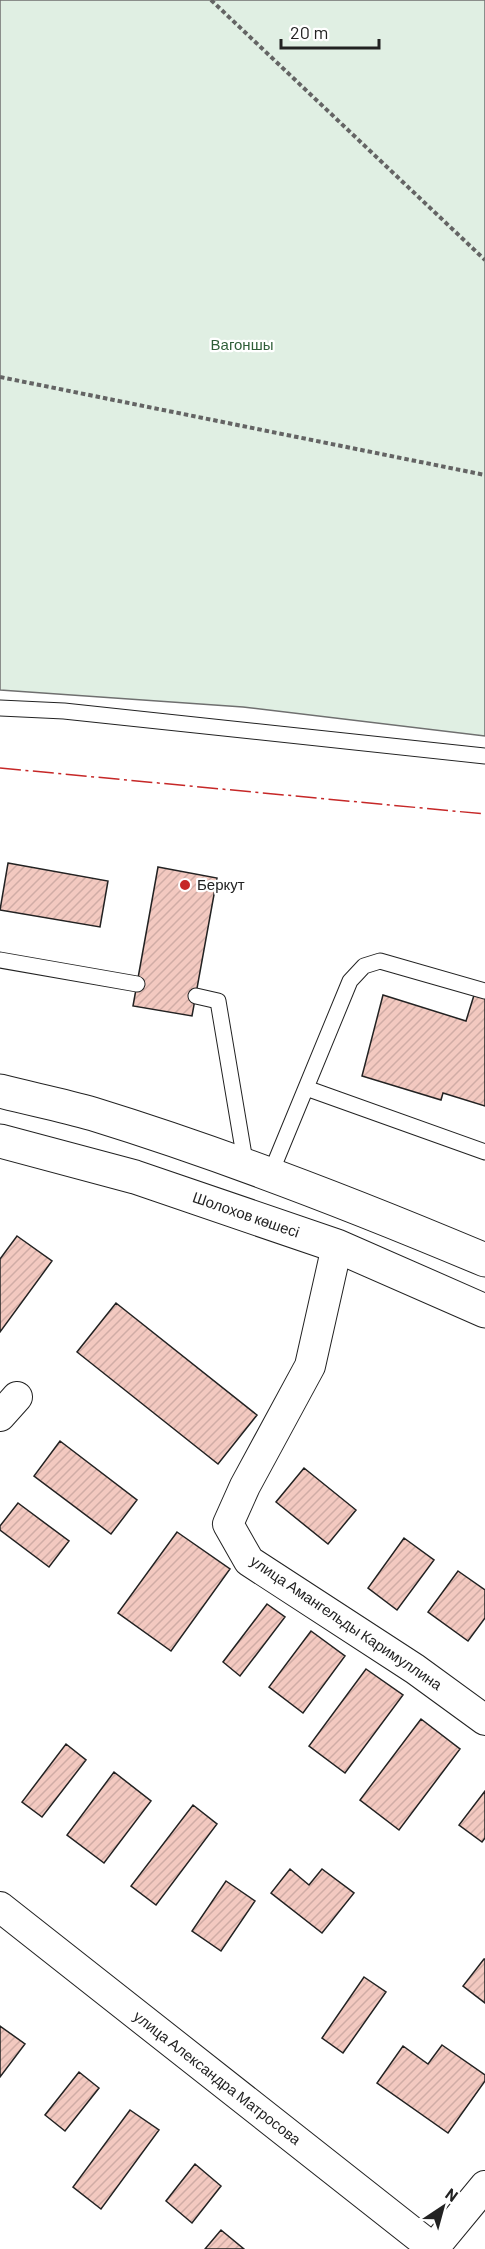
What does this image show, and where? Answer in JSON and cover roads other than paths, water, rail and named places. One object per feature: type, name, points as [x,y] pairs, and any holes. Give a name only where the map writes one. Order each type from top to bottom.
[{"type":"highway","points":[[0,1091],[92,1114],[258,1171],[485,1260]]},
{"type":"highway","name":"Шолохов көшесі","points":[[0,1141],[135,1177],[337,1246],[485,1311]]},
{"type":"street","name":"улица Амангельды Каримуллина","points":[[337,1246],[310,1366],[245,1486],[228,1524],[249,1561],[415,1669],[485,1720]]},
{"type":"street","name":"улица Александра Матросова","points":[[0,1907],[434,2249]]},
{"type":"street","points":[[434,2249],[485,2186]]},
{"type":"lane","points":[[0,708],[64,711],[485,756]]},
{"type":"lane","points":[[0,960],[137,984]]},
{"type":"lane","points":[[258,1171],[306,1088],[350,981],[364,966],[380,961],[485,991]]},
{"type":"lane","points":[[196,996],[218,1001],[258,1171]]},
{"type":"lane","points":[[306,1088],[485,1152]]},
{"type":"place","name":"Беркут","points":[[185,885]]},
{"type":"park label","name":"Вагоншы","points":[[242,345]]}]
